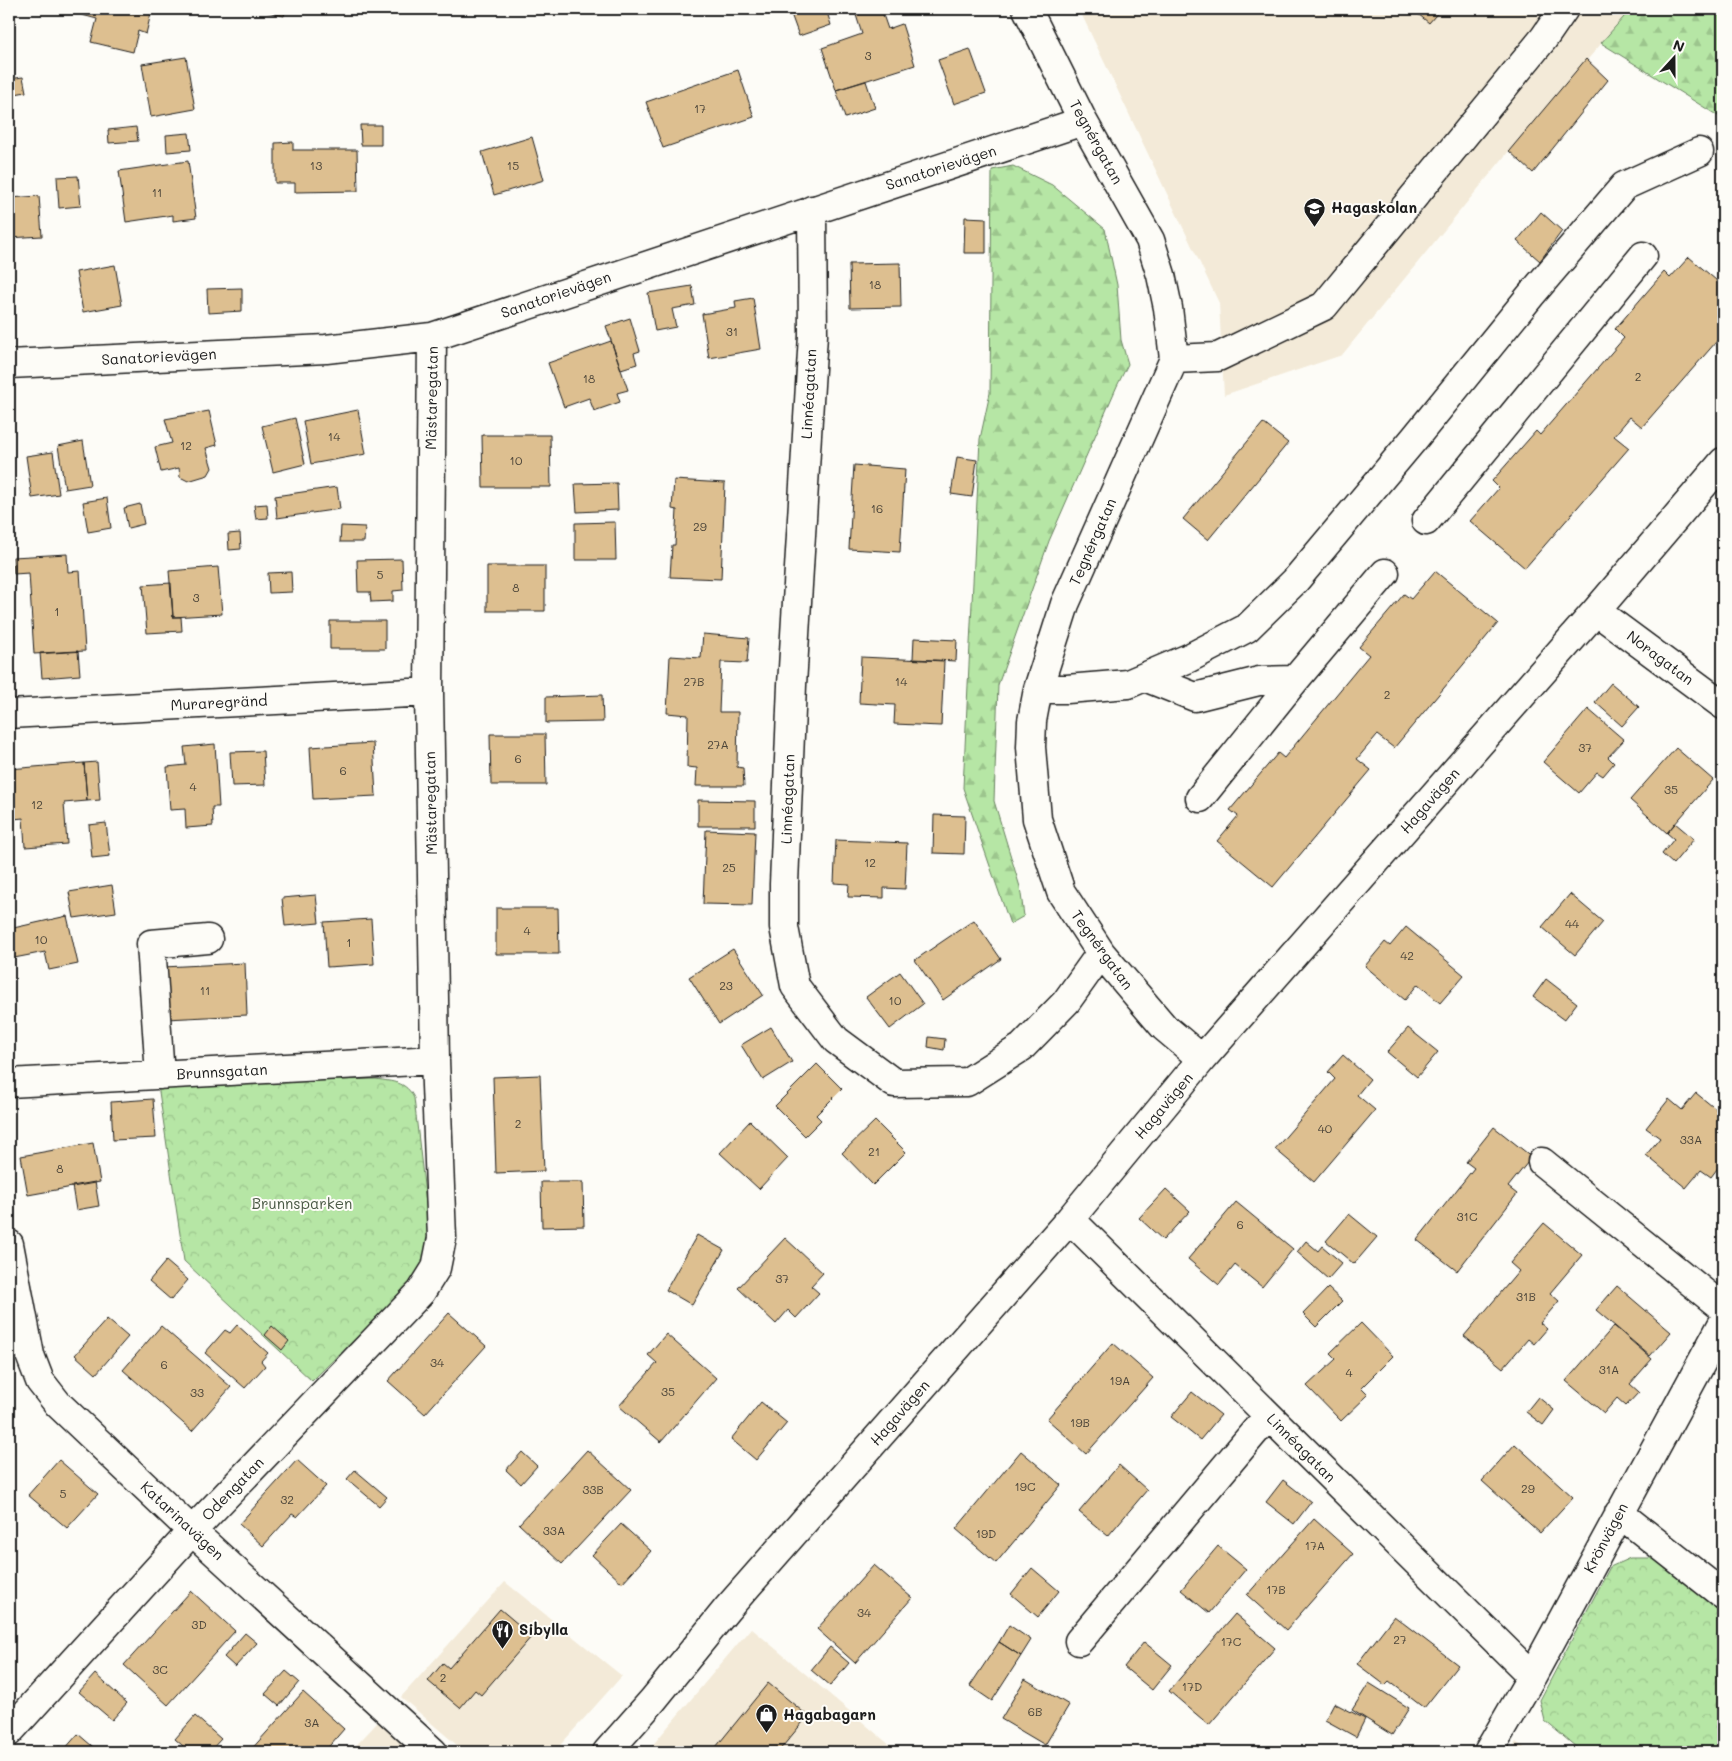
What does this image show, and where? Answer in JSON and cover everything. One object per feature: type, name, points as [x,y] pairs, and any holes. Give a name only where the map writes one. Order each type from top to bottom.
[{"type":"street","name":"Tegnérgatan","points":[[1026,9],[1083,121],[1150,240],[1161,275],[1168,308],[1174,358],[1066,604],[1038,689],[1030,746],[1037,819],[1061,892],[1101,953],[1164,1027],[1202,1060]]},
{"type":"street","points":[[1174,358],[1218,357],[1324,306],[1544,38],[1564,9]]},
{"type":"street","name":"Sanatorievägen","points":[[9,364],[326,349],[432,337],[1083,121]]},
{"type":"street","points":[[1038,689],[1067,689],[1128,684],[1189,658],[1247,628],[1295,581],[1531,295],[1624,186],[1699,152]]},
{"type":"street","name":"Linnéagatan","points":[[812,210],[813,335],[792,685],[784,884],[784,927],[794,986],[836,1040],[894,1083],[967,1082],[1022,1047],[1066,1002],[1101,953]]},
{"type":"street","points":[[1426,521],[1643,256]]},
{"type":"street","name":"Mästaregatan","points":[[432,337],[429,692],[436,1060],[442,1238],[436,1268]]},
{"type":"street","name":"Hagavägen","points":[[607,1752],[654,1700],[727,1609],[1070,1219],[1202,1060],[1596,611],[1723,462]]},
{"type":"street","points":[[1200,798],[1385,572]]},
{"type":"street","name":"Noragatan","points":[[1596,611],[1723,705]]},
{"type":"street","points":[[1145,677],[1195,698],[1259,681],[1295,680]]},
{"type":"street","name":"Muraregränd","points":[[9,714],[429,692]]},
{"type":"street","points":[[160,1075],[151,944],[208,939]]},
{"type":"street","name":"Brunnsgatan","points":[[9,1083],[436,1060]]},
{"type":"street","points":[[1542,1162],[1723,1308]]},
{"type":"street","name":"Linnéagatan","points":[[1070,1219],[1532,1676]]},
{"type":"street","name":"Katarinavägen","points":[[9,1244],[30,1355],[40,1381],[58,1404],[192,1531],[433,1752]]},
{"type":"street","name":"Odengatan","points":[[9,1732],[192,1531],[422,1292],[436,1268]]},
{"type":"street","name":"Krönvägen","points":[[1488,1752],[1532,1676],[1723,1323]]},
{"type":"street","points":[[1079,1642],[1268,1416]]},
{"type":"street","points":[[1619,1514],[1723,1595]]},
{"type":"shaded area","name":"Hagaskolan","points":[[1079,9],[1631,9],[1509,151],[1342,355],[1224,395],[1219,303]]},
{"type":"shaded area","points":[[505,1582],[622,1676],[554,1752],[465,1752],[401,1697]]},
{"type":"shaded area","points":[[751,1628],[898,1752],[650,1752],[651,1747]]},
{"type":"shaded area","points":[[378,1722],[410,1752],[350,1752]]},
{"type":"shaded area","points":[[1516,1742],[1530,1752],[1509,1752]]},
{"type":"green space","points":[[1631,9],[1723,9],[1723,119],[1601,43]]},
{"type":"green space","points":[[1013,166],[1052,185],[1105,229],[1117,285],[1121,340],[1128,364],[1049,541],[998,685],[994,801],[1020,887],[1024,916],[1010,924],[963,788],[980,439],[990,393],[992,170]]},
{"type":"green space","name":"Brunnsparken","points":[[376,1079],[403,1085],[411,1092],[414,1098],[429,1229],[423,1263],[412,1283],[312,1381],[184,1261],[158,1085]]},
{"type":"green space","points":[[1630,1558],[1656,1558],[1723,1610],[1723,1752],[1582,1752],[1545,1721],[1540,1700],[1610,1567]]},
{"type":"building","points":[[76,9],[152,9],[146,34],[138,31],[133,52],[91,42],[97,19],[75,13]]},
{"type":"building","points":[[256,9],[286,9],[284,16]]},
{"type":"building","points":[[807,9],[826,9],[831,25],[799,36],[791,14]]},
{"type":"building","points":[[881,9],[888,29],[902,24],[915,65],[836,90],[822,48],[862,34],[856,15]]},
{"type":"building","points":[[1412,9],[1441,9],[1429,23]]},
{"type":"building","points":[[970,49],[986,93],[954,104],[938,60]]},
{"type":"building","points":[[186,57],[195,109],[151,117],[142,64]]},
{"type":"building","points":[[1586,59],[1608,80],[1533,173],[1509,151]]},
{"type":"building","points":[[738,70],[754,117],[663,148],[646,102]]},
{"type":"building","points":[[23,77],[26,92],[9,95],[9,79]]},
{"type":"building","points":[[866,81],[875,108],[845,118],[836,90]]},
{"type":"building","points":[[360,125],[381,125],[381,145],[361,145]]},
{"type":"building","points":[[136,127],[138,141],[109,143],[108,130]]},
{"type":"building","points":[[189,133],[191,150],[167,152],[166,135]]},
{"type":"building","points":[[532,137],[544,180],[494,195],[482,152]]},
{"type":"building","points":[[293,142],[293,150],[357,150],[358,191],[295,192],[295,183],[275,183],[275,143]]},
{"type":"building","points":[[188,161],[196,218],[173,221],[173,215],[126,222],[119,171]]},
{"type":"building","points":[[78,176],[81,206],[59,208],[57,177]]},
{"type":"building","points":[[39,196],[42,236],[9,238],[9,198]]},
{"type":"building","points":[[1541,212],[1562,231],[1540,261],[1517,241]]},
{"type":"building","points":[[965,217],[986,218],[986,253],[964,253]]},
{"type":"building","points":[[1689,257],[1723,286],[1723,334],[1642,427],[1630,417],[1614,436],[1629,448],[1525,568],[1470,521],[1499,488],[1492,481],[1536,431],[1540,435],[1624,338],[1615,329],[1664,272],[1670,278]]},
{"type":"building","points":[[900,263],[901,307],[850,308],[849,264]]},
{"type":"building","points":[[115,265],[122,305],[83,312],[76,272]]},
{"type":"building","points":[[692,286],[695,305],[672,309],[676,327],[655,331],[648,293]]},
{"type":"building","points":[[242,288],[242,311],[208,313],[207,289]]},
{"type":"building","points":[[753,298],[761,349],[709,358],[702,314],[736,308],[735,301]]},
{"type":"building","points":[[630,318],[640,351],[634,353],[637,364],[621,369],[606,326]]},
{"type":"building","points":[[611,341],[628,390],[617,393],[620,402],[594,411],[589,398],[564,407],[548,363]]},
{"type":"building","points":[[358,410],[366,454],[311,464],[303,421]]},
{"type":"building","points":[[209,411],[217,445],[206,448],[212,468],[208,475],[188,481],[180,477],[179,468],[161,472],[155,447],[172,443],[165,419]]},
{"type":"building","points":[[295,418],[305,464],[273,472],[262,426]]},
{"type":"building","points":[[1263,423],[1288,443],[1208,540],[1183,519]]},
{"type":"building","points":[[482,435],[550,435],[551,487],[483,487]]},
{"type":"building","points":[[83,441],[90,485],[65,489],[58,446]]},
{"type":"building","points":[[53,452],[59,494],[32,498],[26,456]]},
{"type":"building","points":[[957,457],[977,460],[972,497],[951,494]]},
{"type":"building","points":[[854,465],[905,469],[900,552],[849,549]]},
{"type":"building","points":[[674,480],[725,483],[721,579],[670,577],[672,545],[675,545],[677,510],[672,509]]},
{"type":"building","points":[[617,483],[618,510],[577,512],[575,484]]},
{"type":"building","points":[[337,487],[340,509],[277,518],[275,496]]},
{"type":"building","points":[[107,498],[111,528],[88,532],[83,502]]},
{"type":"building","points":[[140,504],[144,524],[128,528],[124,508]]},
{"type":"building","points":[[267,504],[268,518],[256,519],[254,505]]},
{"type":"building","points":[[615,522],[616,560],[575,560],[575,523]]},
{"type":"building","points":[[341,526],[365,527],[364,542],[340,542]]},
{"type":"building","points":[[240,533],[241,549],[229,550],[228,534]]},
{"type":"building","points":[[67,554],[68,572],[80,571],[85,651],[34,654],[29,573],[14,574],[13,557]]},
{"type":"building","points":[[402,559],[403,590],[393,591],[393,601],[371,602],[370,592],[358,592],[357,560]]},
{"type":"building","points":[[487,566],[545,566],[545,611],[487,611]]},
{"type":"building","points":[[218,567],[222,614],[173,617],[169,571]]},
{"type":"building","points":[[1435,571],[1498,623],[1394,748],[1377,735],[1357,759],[1371,770],[1273,887],[1217,841],[1238,816],[1230,810],[1278,753],[1284,758],[1369,655],[1359,647],[1404,594],[1411,599]]},
{"type":"building","points":[[291,572],[292,592],[269,593],[268,573]]},
{"type":"building","points":[[171,583],[173,617],[181,617],[182,631],[147,633],[143,585]]},
{"type":"building","points":[[330,621],[385,621],[385,649],[330,649]]},
{"type":"building","points":[[703,634],[749,638],[747,663],[721,662],[719,712],[738,712],[737,767],[743,768],[744,786],[696,786],[697,768],[687,767],[688,715],[667,713],[670,656],[701,658]]},
{"type":"building","points":[[914,638],[957,640],[956,661],[913,659]]},
{"type":"building","points":[[78,651],[80,675],[42,678],[40,653]]},
{"type":"building","points":[[861,657],[944,661],[941,726],[894,724],[895,705],[859,703]]},
{"type":"building","points":[[1611,683],[1639,707],[1622,726],[1595,702]]},
{"type":"building","points":[[602,695],[603,722],[546,723],[546,697]]},
{"type":"building","points":[[1588,709],[1624,740],[1608,757],[1614,763],[1603,776],[1597,772],[1579,793],[1543,762]]},
{"type":"building","points":[[490,734],[545,734],[546,785],[491,785]]},
{"type":"building","points":[[373,743],[376,796],[313,799],[310,747]]},
{"type":"building","points":[[215,744],[219,807],[212,807],[213,826],[186,828],[185,809],[170,810],[167,767],[186,765],[184,747]]},
{"type":"building","points":[[1676,748],[1713,780],[1667,833],[1630,800]]},
{"type":"building","points":[[263,751],[265,785],[232,786],[230,752]]},
{"type":"building","points":[[97,762],[100,800],[87,801],[84,763]]},
{"type":"building","points":[[84,763],[87,801],[64,803],[67,844],[25,847],[23,818],[14,819],[13,807],[9,807],[9,769]]},
{"type":"building","points":[[698,800],[755,801],[755,826],[698,826]]},
{"type":"building","points":[[934,815],[965,816],[964,854],[933,853]]},
{"type":"building","points":[[106,823],[110,856],[92,858],[89,825]]},
{"type":"building","points":[[1675,823],[1694,839],[1673,864],[1662,854],[1674,839],[1667,833]]},
{"type":"building","points":[[706,830],[755,832],[752,905],[703,904]]},
{"type":"building","points":[[836,840],[907,843],[905,889],[884,888],[884,898],[848,897],[849,884],[834,883]]},
{"type":"building","points":[[1723,862],[1723,878],[1716,872]]},
{"type":"building","points":[[112,885],[116,912],[74,918],[69,892]]},
{"type":"building","points":[[1570,894],[1603,922],[1575,955],[1542,927]]},
{"type":"building","points":[[316,895],[319,923],[285,926],[282,898]]},
{"type":"building","points":[[496,908],[558,908],[559,954],[496,954]]},
{"type":"building","points":[[67,916],[78,964],[49,970],[45,952],[9,959],[9,929]]},
{"type":"building","points":[[371,919],[374,964],[327,967],[324,922]]},
{"type":"building","points":[[974,920],[1001,959],[943,1000],[915,960]]},
{"type":"building","points":[[1406,927],[1464,975],[1440,1003],[1418,984],[1405,1000],[1365,966],[1385,942],[1390,946]]},
{"type":"building","points":[[733,949],[763,995],[719,1024],[689,977]]},
{"type":"building","points":[[245,963],[247,1015],[166,1019],[163,967]]},
{"type":"building","points":[[900,972],[923,1004],[890,1029],[866,997]]},
{"type":"building","points":[[1546,979],[1577,1003],[1564,1020],[1533,997]]},
{"type":"building","points":[[771,1027],[792,1062],[763,1080],[741,1045]]},
{"type":"building","points":[[1408,1028],[1438,1052],[1417,1077],[1387,1052]]},
{"type":"building","points":[[929,1037],[945,1039],[944,1050],[928,1047]]},
{"type":"building","points":[[1343,1055],[1370,1079],[1357,1095],[1375,1110],[1314,1182],[1275,1149],[1335,1079],[1328,1072]]},
{"type":"building","points":[[817,1064],[842,1089],[816,1115],[821,1120],[805,1136],[775,1106]]},
{"type":"building","points":[[540,1075],[544,1171],[496,1173],[493,1077]]},
{"type":"building","points":[[1696,1093],[1723,1115],[1723,1161],[1711,1177],[1701,1170],[1686,1188],[1646,1155],[1660,1138],[1646,1128],[1669,1099],[1682,1110]]},
{"type":"building","points":[[153,1099],[156,1138],[113,1140],[111,1102]]},
{"type":"building","points":[[750,1121],[788,1158],[759,1189],[720,1153]]},
{"type":"building","points":[[875,1121],[906,1152],[873,1185],[842,1153]]},
{"type":"building","points":[[1494,1127],[1532,1157],[1508,1187],[1517,1194],[1457,1271],[1417,1240],[1474,1168],[1466,1162]]},
{"type":"building","points":[[93,1143],[100,1182],[28,1195],[21,1156]]},
{"type":"building","points":[[95,1182],[99,1206],[76,1210],[72,1186]]},
{"type":"building","points":[[541,1182],[583,1182],[584,1226],[542,1227]]},
{"type":"building","points":[[1166,1189],[1190,1211],[1163,1240],[1139,1218]]},
{"type":"building","points":[[1236,1202],[1293,1249],[1262,1287],[1235,1265],[1219,1285],[1188,1259]]},
{"type":"building","points":[[1349,1214],[1377,1237],[1354,1264],[1326,1241]]},
{"type":"building","points":[[1544,1223],[1582,1255],[1550,1293],[1559,1301],[1540,1323],[1547,1329],[1534,1344],[1528,1339],[1503,1368],[1464,1336],[1519,1271],[1510,1263]]},
{"type":"building","points":[[697,1235],[724,1250],[692,1305],[666,1290]]},
{"type":"building","points":[[785,1238],[823,1273],[811,1286],[819,1293],[796,1318],[788,1310],[776,1324],[738,1288]]},
{"type":"building","points":[[1306,1241],[1318,1251],[1322,1246],[1342,1263],[1328,1279],[1297,1252]]},
{"type":"building","points":[[166,1261],[188,1280],[171,1300],[149,1281]]},
{"type":"building","points":[[1617,1286],[1671,1332],[1650,1356],[1596,1310]]},
{"type":"building","points":[[1328,1288],[1342,1301],[1316,1327],[1303,1314]]},
{"type":"building","points":[[449,1313],[486,1346],[425,1414],[388,1381]]},
{"type":"building","points":[[107,1319],[128,1337],[96,1374],[75,1355]]},
{"type":"building","points":[[1361,1323],[1393,1356],[1361,1388],[1368,1395],[1341,1421],[1307,1386],[1336,1359],[1330,1353]]},
{"type":"building","points":[[237,1325],[268,1353],[261,1361],[265,1366],[245,1388],[205,1353],[225,1330],[230,1333]]},
{"type":"building","points":[[161,1326],[231,1387],[192,1431],[123,1370]]},
{"type":"building","points":[[272,1326],[289,1341],[282,1350],[265,1335]]},
{"type":"building","points":[[1614,1326],[1652,1359],[1630,1384],[1639,1392],[1626,1406],[1617,1398],[1604,1413],[1566,1381]]},
{"type":"building","points":[[666,1334],[716,1378],[661,1442],[619,1406],[657,1363],[648,1355]]},
{"type":"building","points":[[1113,1343],[1153,1378],[1086,1454],[1047,1419]]},
{"type":"building","points":[[1192,1392],[1221,1415],[1200,1440],[1171,1417]]},
{"type":"building","points":[[1538,1397],[1554,1410],[1543,1425],[1526,1412]]},
{"type":"building","points":[[761,1402],[787,1423],[756,1460],[731,1439]]},
{"type":"building","points":[[1515,1444],[1573,1497],[1540,1533],[1482,1481]]},
{"type":"building","points":[[587,1450],[631,1490],[562,1564],[519,1524]]},
{"type":"building","points":[[1021,1451],[1061,1485],[996,1563],[956,1529]]},
{"type":"building","points":[[522,1452],[537,1466],[521,1484],[506,1470]]},
{"type":"building","points":[[59,1460],[98,1494],[67,1528],[28,1495]]},
{"type":"building","points":[[297,1460],[326,1486],[297,1517],[292,1514],[263,1546],[239,1524]]},
{"type":"building","points":[[1119,1465],[1147,1490],[1108,1536],[1079,1512]]},
{"type":"building","points":[[355,1470],[387,1497],[379,1506],[347,1479]]},
{"type":"building","points":[[1283,1480],[1311,1502],[1294,1524],[1266,1502]]},
{"type":"building","points":[[1314,1519],[1353,1554],[1286,1630],[1247,1595]]},
{"type":"building","points":[[621,1524],[651,1551],[622,1583],[592,1555]]},
{"type":"building","points":[[1218,1546],[1246,1569],[1209,1613],[1181,1590]]},
{"type":"building","points":[[874,1565],[912,1598],[855,1663],[817,1629]]},
{"type":"building","points":[[1032,1568],[1059,1591],[1038,1617],[1011,1594]]},
{"type":"building","points":[[191,1591],[235,1631],[168,1705],[124,1665]]},
{"type":"building","points":[[500,1609],[532,1636],[481,1695],[475,1690],[460,1708],[428,1681],[443,1663],[449,1668]]},
{"type":"building","points":[[1235,1614],[1275,1648],[1209,1725],[1169,1691]]},
{"type":"building","points":[[1394,1616],[1458,1665],[1424,1708],[1389,1681],[1385,1685],[1357,1664]]},
{"type":"building","points":[[1009,1625],[1031,1640],[1021,1656],[999,1642]]},
{"type":"building","points":[[245,1633],[257,1643],[235,1667],[224,1657]]},
{"type":"building","points":[[999,1642],[1021,1656],[992,1701],[970,1686]]},
{"type":"building","points":[[1144,1642],[1172,1665],[1152,1690],[1124,1667]]},
{"type":"building","points":[[830,1647],[849,1663],[830,1686],[811,1670]]},
{"type":"building","points":[[286,1671],[299,1682],[279,1706],[265,1694]]},
{"type":"building","points":[[95,1674],[127,1703],[112,1720],[79,1692]]},
{"type":"building","points":[[1025,1679],[1069,1705],[1045,1745],[1001,1719]]},
{"type":"building","points":[[768,1683],[808,1716],[778,1752],[722,1752],[716,1747]]},
{"type":"building","points":[[1369,1683],[1409,1708],[1392,1735],[1352,1710]]},
{"type":"building","points":[[303,1692],[344,1729],[324,1752],[249,1752]]},
{"type":"building","points":[[1334,1703],[1365,1719],[1356,1737],[1325,1720]]},
{"type":"building","points":[[195,1716],[221,1739],[209,1752],[190,1752],[175,1739]]},
{"type":"building","points":[[78,1734],[99,1752],[53,1752],[59,1746],[64,1750]]},
{"type":"building","points":[[1365,1746],[1376,1752],[1361,1752]]},
{"type":"place","name":"Hagaskolan","points":[[1315,227]]},
{"type":"place","name":"Sibylla","points":[[503,1649]]},
{"type":"place","name":"Hagabagarn","points":[[767,1734]]}]
